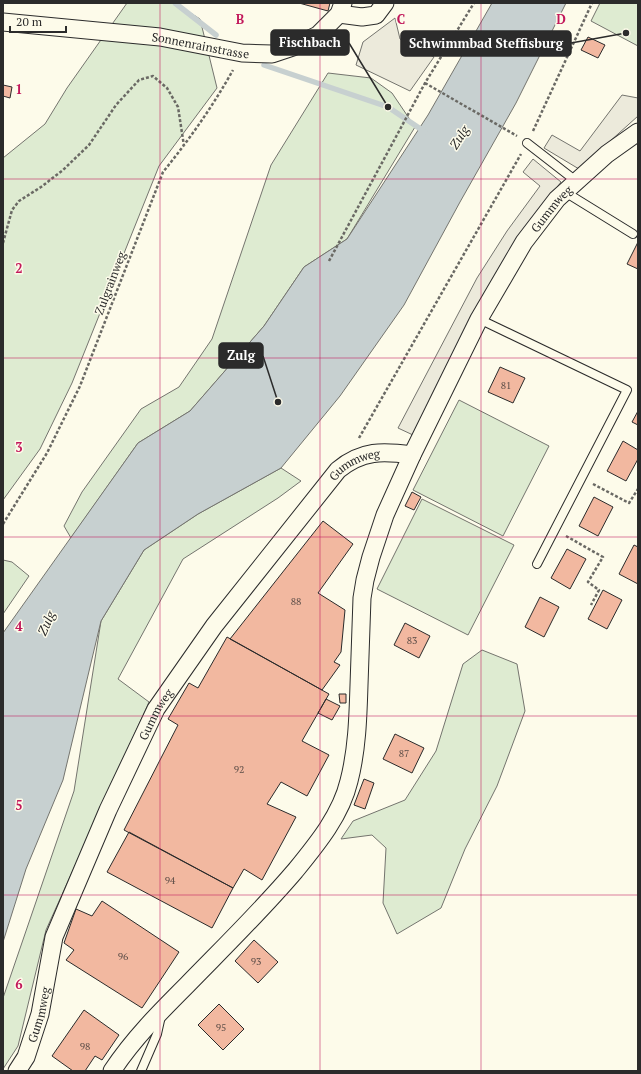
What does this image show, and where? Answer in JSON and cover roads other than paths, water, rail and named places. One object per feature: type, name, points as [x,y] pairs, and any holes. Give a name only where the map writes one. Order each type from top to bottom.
[{"type":"street","points":[[341,8],[362,17],[376,15],[385,3]]},
{"type":"street","name":"Sonnenrainstrasse","points":[[3,22],[160,37],[242,53],[272,54],[293,47],[318,35],[341,8]]},
{"type":"street","name":"Gummweg","points":[[112,1071],[128,1048],[162,1010],[273,897],[311,851],[335,817],[344,799],[349,782],[358,725],[362,598],[371,557],[385,515],[412,455],[479,319],[524,242],[556,199],[607,154],[638,132]]},
{"type":"street","name":"Gummweg","points":[[17,1071],[26,1057],[40,1014],[54,937],[108,810],[156,709],[214,626],[331,478],[344,465],[360,457],[375,453],[389,452],[412,455]]},
{"type":"lane","points":[[527,143],[571,186],[633,234]]},
{"type":"lane","points":[[479,319],[627,390],[537,564]]},
{"type":"lane","points":[[141,1071],[157,1034],[162,1010]]},
{"type":"water","points":[[492,3],[566,3],[516,103],[404,305],[340,396],[281,468],[198,514],[144,550],[101,621],[63,780],[26,869],[3,942],[3,633],[138,443],[190,411],[264,326],[304,267],[347,239],[428,115]]},
{"type":"waterway","points":[[175,3],[216,35]]},
{"type":"waterway","points":[[264,65],[388,107],[425,132]]},
{"type":"place","name":"Schwimmbad Steffisburg","points":[[626,33]]},
{"type":"place","name":"Fischbach","points":[[388,107]]},
{"type":"place","name":"Zulg","points":[[278,402]]}]
